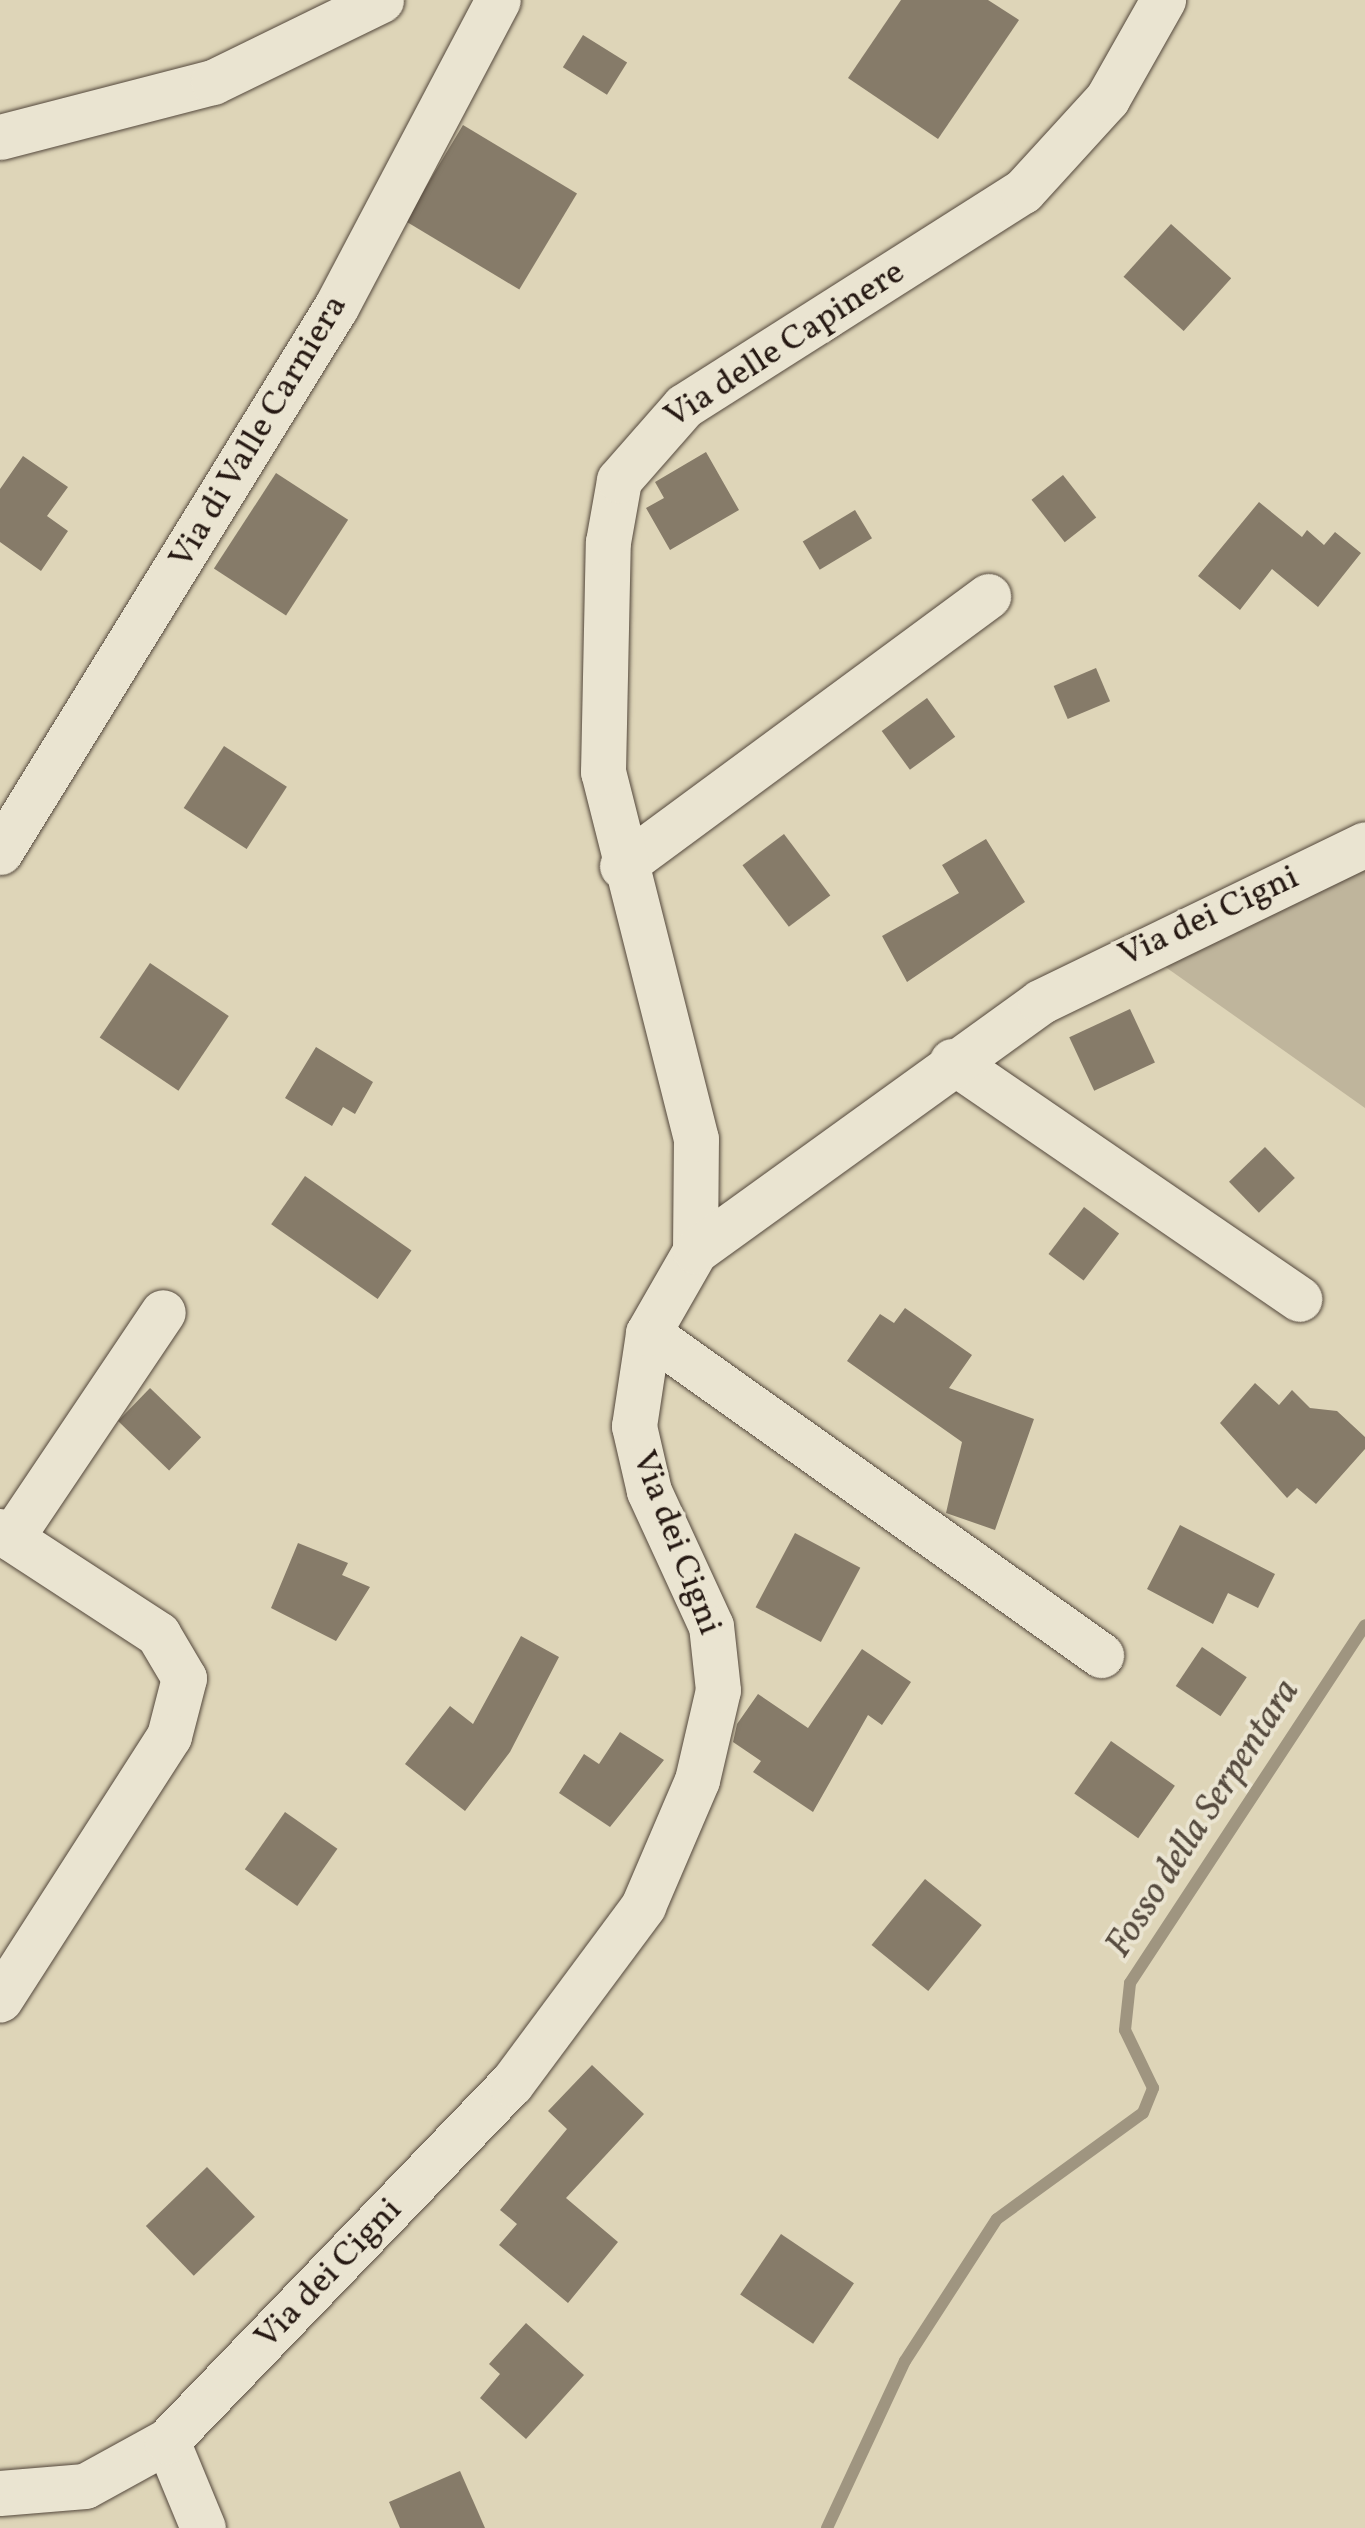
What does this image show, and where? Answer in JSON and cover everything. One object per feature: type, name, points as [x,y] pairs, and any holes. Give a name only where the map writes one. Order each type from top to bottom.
[{"type":"street","points":[[0,136],[213,82],[382,0]]},
{"type":"street","name":"Via di Valle Carniera","points":[[0,852],[328,322],[498,0]]},
{"type":"street","name":"Via delle Capinere","points":[[695,1250],[696,1140],[622,866],[600,700],[611,510],[626,466],[700,394],[1024,191],[1108,99],[1162,0]]},
{"type":"street","points":[[622,866],[988,596]]},
{"type":"street","name":"Via dei Cigni","points":[[0,2493],[85,2486],[166,2441],[521,2072],[631,1924],[672,1846],[711,1734],[718,1658],[640,1462],[635,1388],[648,1333],[695,1250],[952,1061],[1100,968],[1365,844]]},
{"type":"street","points":[[952,1061],[1299,1299]]},
{"type":"street","points":[[0,1999],[169,1736],[184,1678],[158,1634],[5,1534],[163,1312]]},
{"type":"street","points":[[648,1333],[1101,1655]]},
{"type":"street","points":[[166,2441],[203,2528]]},
{"type":"shaded area","points":[[1365,870],[1365,1108],[1157,961]]},
{"type":"building","points":[[901,0],[988,0],[1019,20],[938,139],[848,78]]},
{"type":"building","points":[[583,35],[627,63],[607,95],[563,67]]},
{"type":"building","points":[[463,125],[577,194],[519,290],[405,221]]},
{"type":"building","points":[[1171,224],[1231,278],[1184,331],[1123,277]]},
{"type":"building","points":[[706,452],[739,510],[670,550],[646,508],[664,498],[655,482]]},
{"type":"building","points":[[23,456],[68,487],[47,516],[68,531],[41,571],[0,542],[0,489]]},
{"type":"building","points":[[276,473],[348,520],[286,615],[214,569]]},
{"type":"building","points":[[1063,475],[1096,518],[1065,542],[1031,500]]},
{"type":"building","points":[[1259,502],[1302,537],[1307,530],[1324,545],[1335,532],[1361,553],[1318,607],[1272,569],[1240,610],[1198,576]]},
{"type":"building","points":[[855,510],[872,538],[820,570],[803,541]]},
{"type":"building","points":[[1096,668],[1110,701],[1068,719],[1054,686]]},
{"type":"building","points":[[927,698],[955,737],[910,770],[882,731]]},
{"type":"building","points":[[224,746],[287,787],[247,849],[184,808]]},
{"type":"building","points":[[784,834],[830,895],[789,927],[742,865]]},
{"type":"building","points":[[986,839],[1025,902],[907,982],[882,936],[959,893],[942,865]]},
{"type":"building","points":[[150,963],[229,1016],[178,1091],[100,1038]]},
{"type":"building","points":[[1130,1009],[1155,1062],[1094,1091],[1069,1037]]},
{"type":"building","points":[[316,1047],[373,1082],[355,1114],[343,1107],[332,1126],[285,1098]]},
{"type":"building","points":[[1265,1147],[1295,1178],[1259,1213],[1229,1182]]},
{"type":"building","points":[[305,1176],[411,1251],[378,1299],[271,1224]]},
{"type":"building","points":[[1084,1207],[1119,1233],[1084,1281],[1048,1254]]},
{"type":"building","points":[[905,1308],[972,1355],[949,1388],[1034,1419],[995,1530],[946,1513],[962,1442],[847,1361],[880,1314],[894,1323]]},
{"type":"building","points":[[1255,1383],[1279,1405],[1292,1390],[1310,1408],[1337,1411],[1365,1437],[1365,1449],[1316,1504],[1297,1488],[1287,1498],[1220,1423]]},
{"type":"building","points":[[150,1388],[201,1437],[169,1470],[118,1421]]},
{"type":"building","points":[[1180,1525],[1275,1574],[1258,1608],[1228,1593],[1213,1624],[1147,1589]]},
{"type":"building","points":[[795,1533],[860,1568],[821,1642],[756,1607]]},
{"type":"building","points":[[298,1543],[348,1563],[342,1575],[370,1587],[336,1641],[271,1608]]},
{"type":"building","points":[[521,1636],[559,1657],[510,1752],[465,1811],[405,1764],[450,1706],[473,1724]]},
{"type":"building","points":[[1202,1647],[1247,1677],[1220,1716],[1176,1686]]},
{"type":"building","points":[[862,1649],[911,1682],[882,1725],[868,1715],[813,1812],[753,1772],[761,1761],[733,1742],[737,1724],[758,1694],[808,1728]]},
{"type":"building","points":[[620,1732],[664,1760],[610,1827],[559,1793],[584,1754],[599,1764]]},
{"type":"building","points":[[1111,1741],[1175,1786],[1138,1838],[1074,1793]]},
{"type":"building","points":[[285,1812],[337,1849],[297,1906],[245,1869]]},
{"type":"building","points":[[925,1879],[982,1925],[928,1991],[872,1945]]},
{"type":"building","points":[[592,2065],[644,2114],[566,2198],[618,2242],[568,2303],[499,2245],[517,2224],[500,2210],[567,2129],[548,2111]]},
{"type":"building","points":[[207,2167],[255,2217],[194,2276],[146,2226]]},
{"type":"building","points":[[781,2234],[854,2283],[813,2344],[740,2295]]},
{"type":"building","points":[[526,2323],[584,2375],[526,2439],[480,2398],[500,2374],[489,2364]]},
{"type":"building","points":[[460,2471],[485,2528],[400,2528],[389,2502]]},
{"type":"waterway","name":"Fosso della Serpentara","points":[[827,2528],[905,2361],[997,2219],[1143,2113],[1153,2088],[1125,2030],[1130,1983],[1365,1625]]}]
